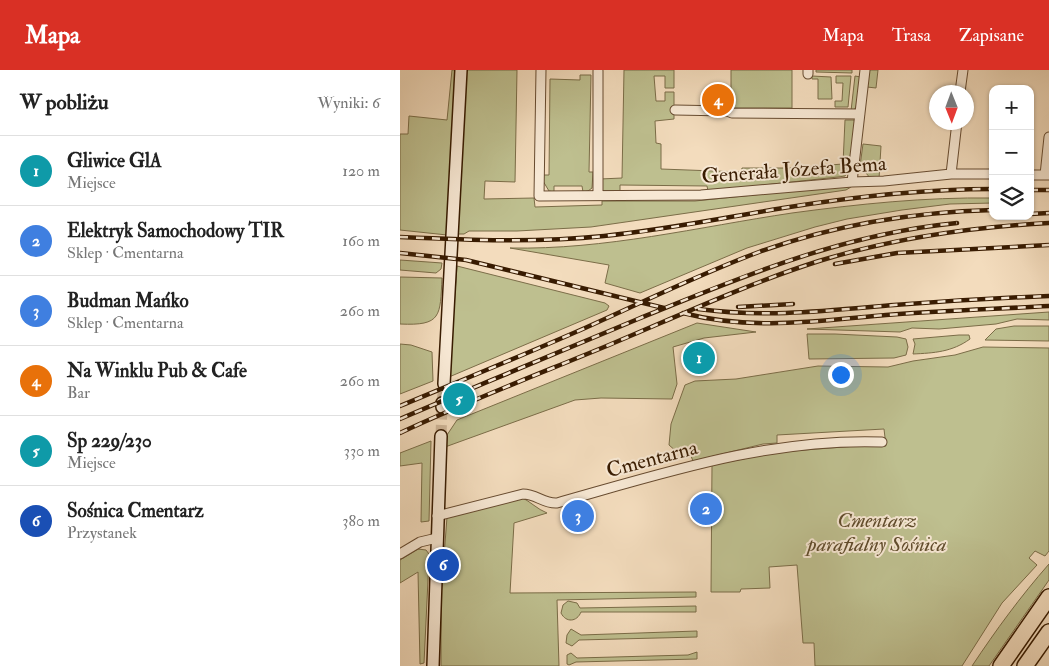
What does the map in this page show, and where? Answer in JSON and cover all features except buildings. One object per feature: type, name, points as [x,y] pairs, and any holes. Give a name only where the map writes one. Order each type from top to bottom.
[{"type":"highway","points":[[1001,666],[1049,597]]},
{"type":"highway","points":[[1024,666],[1049,632]]},
{"type":"street","points":[[444,384],[461,70]]},
{"type":"street","name":"Generała Józefa Bema","points":[[540,70],[539,196],[701,195],[852,182],[884,182],[951,174],[989,174]]},
{"type":"street","points":[[852,182],[865,70]]},
{"type":"street","points":[[961,85],[963,70]]},
{"type":"street","points":[[598,71],[598,195]]},
{"type":"street","points":[[675,110],[727,111],[732,113],[860,114]]},
{"type":"street","points":[[951,174],[956,130]]},
{"type":"street","points":[[1034,175],[1047,175],[1049,137]]},
{"type":"street","points":[[433,666],[441,436]]},
{"type":"street","name":"Cmentarna","points":[[437,516],[523,494],[534,495],[546,503],[557,503],[701,463],[764,450],[813,444],[882,442]]},
{"type":"street","points":[[400,554],[420,542],[437,538]]},
{"type":"green space","points":[[452,70],[455,70],[447,235],[400,230],[400,134],[408,134],[409,116],[447,120]]},
{"type":"green space","points":[[465,70],[517,70],[515,182],[485,181],[484,199],[534,198],[535,207],[602,205],[602,201],[695,201],[851,185],[851,187],[846,190],[591,227],[517,231],[469,231],[464,234],[457,234]]},
{"type":"green space","points":[[624,70],[674,70],[674,88],[665,88],[665,76],[654,76],[656,101],[665,101],[665,92],[674,92],[674,119],[655,121],[656,143],[661,144],[661,169],[741,172],[742,168],[790,168],[843,164],[845,120],[854,120],[849,169],[845,176],[708,191],[707,186],[620,185],[620,191],[600,191],[600,179],[622,178]]},
{"type":"green space","points":[[731,70],[792,70],[792,108],[731,108]]},
{"type":"green space","points":[[816,70],[852,70],[852,73],[816,72]]},
{"type":"green space","points":[[869,70],[878,70],[876,88],[867,87]]},
{"type":"green space","points":[[580,75],[591,75],[589,172],[593,172],[592,188],[583,192],[582,186],[554,186],[554,192],[549,191],[543,181],[543,175],[549,175],[550,79],[580,80]]},
{"type":"green space","points":[[812,76],[831,77],[832,99],[818,99],[818,79],[812,79]]},
{"type":"green space","points":[[836,76],[851,76],[848,107],[835,107],[835,101],[842,101],[843,83],[836,83]]},
{"type":"green space","points":[[855,76],[861,77],[856,108],[851,111]]},
{"type":"green space","points":[[863,144],[881,146],[879,179],[871,179],[860,166]]},
{"type":"green space","points":[[989,198],[989,203],[950,204],[902,210],[847,219],[815,227],[747,248],[640,293],[605,283],[609,265],[510,248],[546,248],[581,245],[651,236],[792,213],[867,204]]},
{"type":"green space","points":[[400,260],[442,263],[441,269],[436,273],[400,270]]},
{"type":"green space","points":[[457,266],[605,303],[609,306],[607,310],[449,377]]},
{"type":"green space","points":[[400,277],[442,278],[439,310],[436,316],[424,323],[400,324]]},
{"type":"green space","points":[[1049,312],[1049,320],[1017,319],[996,324],[939,329],[912,328],[900,332],[807,329]]},
{"type":"green space","points":[[697,323],[756,332],[704,338],[673,347],[677,384],[672,399],[601,398],[575,400],[445,447],[445,438],[457,420]]},
{"type":"green space","points":[[1014,326],[1049,326],[1049,341],[985,340],[996,329]]},
{"type":"green space","points":[[807,334],[897,337],[906,339],[908,347],[906,355],[894,358],[809,359]]},
{"type":"green space","points":[[969,335],[970,339],[950,349],[913,354],[915,344],[913,339]]},
{"type":"green space","points":[[400,344],[411,345],[432,352],[433,381],[400,394]]},
{"type":"green space","name":"Cmentarz parafialny Sośnica","points":[[983,347],[1049,348],[1049,551],[1045,556],[1035,551],[1029,558],[1037,565],[1002,603],[962,666],[815,666],[814,643],[803,643],[797,565],[769,567],[770,588],[741,589],[740,592],[711,592],[712,465],[779,452],[856,446],[886,446],[884,429],[777,435],[777,443],[763,444],[693,461],[689,451],[677,452],[669,445],[671,424],[685,385],[695,381],[736,379],[818,366],[888,367],[955,355]]},
{"type":"green space","points":[[431,441],[429,521],[421,522],[422,463],[400,466],[400,453]]},
{"type":"green space","points":[[521,497],[547,513],[514,523],[510,593],[696,592],[696,597],[557,600],[559,666],[441,666],[441,596],[447,517]]},
{"type":"green space","points":[[418,549],[426,550],[429,554],[424,663],[420,664],[418,572],[400,583],[400,560]]},
{"type":"green space","points":[[1049,564],[1049,580],[989,666],[972,666],[1009,614]]},
{"type":"green space","points":[[568,601],[577,603],[580,608],[696,606],[696,612],[581,612],[577,618],[568,620],[561,613],[563,605]]},
{"type":"green space","points":[[571,629],[581,635],[697,631],[697,637],[579,640],[572,646],[566,643],[567,635]]},
{"type":"green space","points":[[697,652],[697,659],[576,662],[567,664],[567,655],[571,653],[577,658],[688,655]]},
{"type":"tunnel","points":[[442,403],[444,384]]},
{"type":"tunnel","points":[[441,436],[442,407]]},
{"type":"railway","points":[[400,237],[553,240],[604,236],[694,224],[835,200],[940,190],[989,189]]},
{"type":"railway","points":[[1034,190],[1049,190]]},
{"type":"railway","points":[[400,406],[759,252],[845,227],[904,217],[989,210]]},
{"type":"railway","points":[[1034,214],[1049,213]]},
{"type":"railway","points":[[400,419],[716,287],[794,259],[874,237],[957,223]]},
{"type":"railway","points":[[400,433],[713,301],[819,261],[876,246],[933,235],[991,227],[1049,223]]},
{"type":"railway","points":[[835,264],[897,253],[1049,245]]},
{"type":"railway","points":[[400,253],[466,260],[664,308]]},
{"type":"railway","points":[[698,309],[723,312],[796,313],[933,302],[1049,296]]},
{"type":"railway","points":[[738,307],[793,304]]},
{"type":"railway","points":[[683,313],[734,322],[784,323],[1049,306]]},
{"type":"place","name":"Na Winklu Pub & Cafe","points":[[718,100]]},
{"type":"place","name":"Gliwice GlA","points":[[699,358]]},
{"type":"place","name":"Sp 229/230","points":[[459,399]]},
{"type":"place","name":"Elektryk Samochodowy TIR","points":[[706,509]]},
{"type":"place","name":"Budman Mańko","points":[[578,516]]},
{"type":"place","name":"Sośnica Cmentarz","points":[[443,565]]}]
